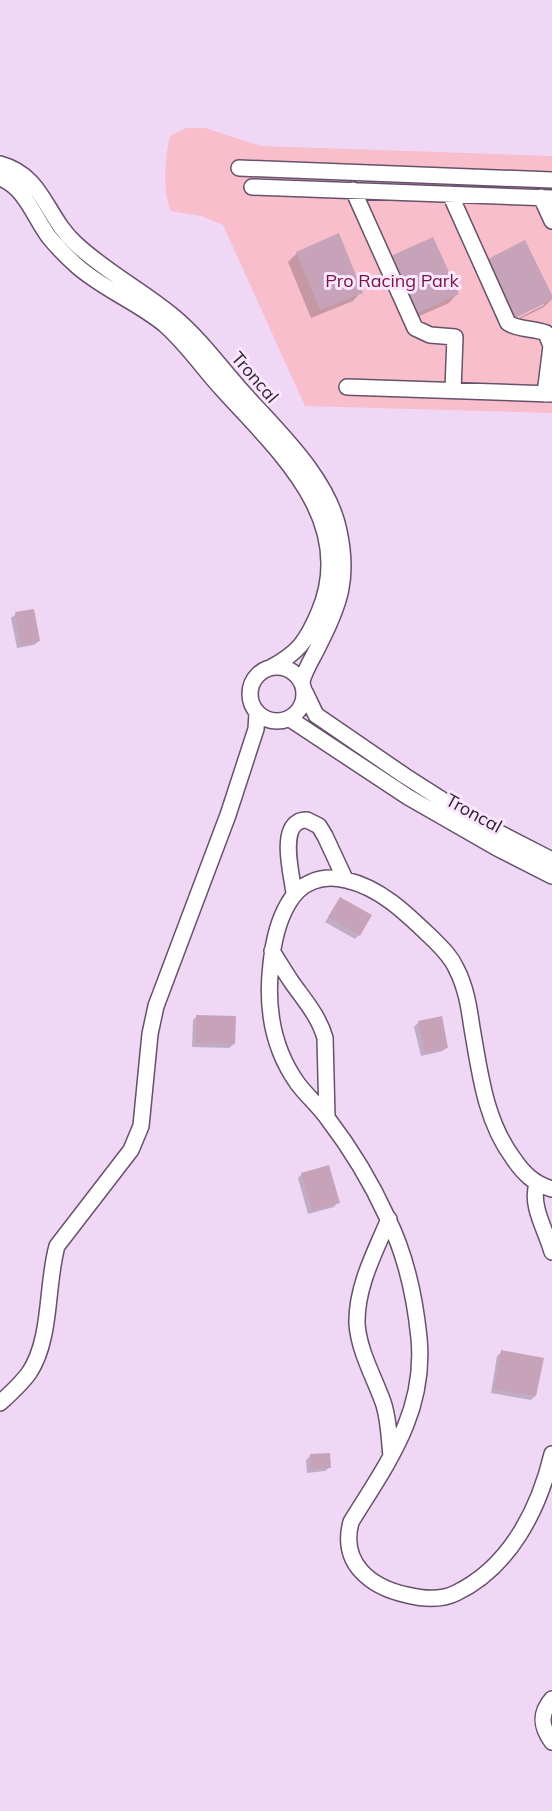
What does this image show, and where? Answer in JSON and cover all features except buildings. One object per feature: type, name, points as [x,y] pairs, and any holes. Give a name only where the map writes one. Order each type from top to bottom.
[{"type":"street","name":"Troncal","points":[[0,164],[26,176],[35,184],[63,231],[75,243],[156,303],[190,333],[308,466],[325,492],[339,528],[343,550],[342,590],[334,614],[305,668],[301,708],[290,719],[408,797],[488,843],[552,876]]},
{"type":"street","points":[[239,168],[552,180]]},
{"type":"street","name":"Troncal","points":[[0,178],[17,189],[50,238],[80,268],[163,324],[184,343],[213,380],[292,466],[310,494],[325,531],[326,540],[328,571],[322,605],[305,642],[288,658],[261,672],[255,678],[250,696],[257,713]]},
{"type":"street","points":[[252,186],[546,197],[552,220]]},
{"type":"street","points":[[347,190],[415,328],[430,335],[455,337],[453,390]]},
{"type":"street","points":[[347,387],[548,394],[551,346],[546,333],[535,328],[515,328],[508,323],[450,194]]},
{"type":"street","points":[[270,668],[288,669],[303,687]]},
{"type":"street","name":"Troncal","points":[[303,687],[316,715],[474,820],[552,860]]},
{"type":"street","points":[[257,713],[274,722],[290,719]]},
{"type":"street","points":[[0,1403],[29,1373],[37,1358],[43,1337],[52,1263],[57,1246],[131,1150],[138,1136],[141,1126],[150,1034],[156,1006],[228,815],[256,729],[257,713]]},
{"type":"street","points":[[249,749],[274,722]]},
{"type":"street","points":[[294,893],[287,844],[290,830],[297,822],[307,820],[319,826],[345,879]]},
{"type":"street","points":[[552,1189],[537,1184],[514,1161],[502,1144],[482,1090],[467,997],[455,966],[447,953],[426,932],[381,894],[369,887],[345,879],[326,878],[311,881],[294,893],[285,909],[272,951],[268,994],[273,1031],[283,1058],[298,1083],[327,1118],[361,1166],[389,1219],[412,1290],[420,1360],[418,1387],[411,1415],[391,1456],[351,1522],[348,1534],[351,1553],[357,1567],[377,1586],[398,1593],[421,1598],[440,1598],[454,1594],[485,1575],[511,1548],[541,1492],[552,1454]]},
{"type":"street","points":[[272,951],[318,1018],[322,1028],[325,1038],[327,1118]]},
{"type":"street","points":[[537,1184],[534,1201],[552,1252]]},
{"type":"street","points":[[389,1219],[361,1288],[357,1326],[360,1342],[383,1403],[391,1456]]},
{"type":"street","points":[[552,1699],[542,1716],[544,1729],[552,1742]]},
{"type":"green space","name":"Pro Racing Park","points":[[186,128],[205,128],[261,146],[552,156],[552,413],[305,406],[223,225],[201,216],[171,211],[165,184],[168,145],[170,136]]}]
